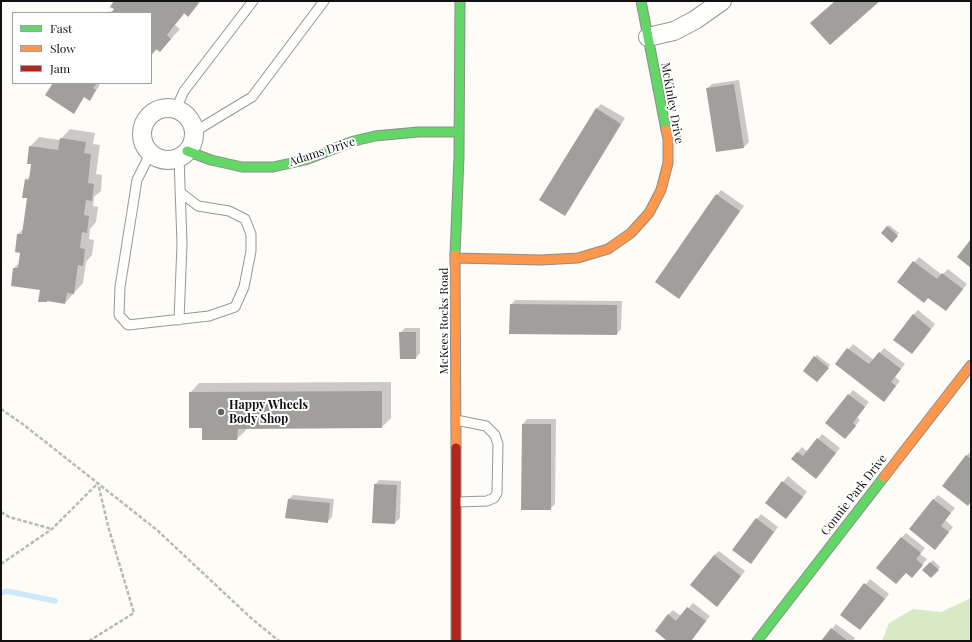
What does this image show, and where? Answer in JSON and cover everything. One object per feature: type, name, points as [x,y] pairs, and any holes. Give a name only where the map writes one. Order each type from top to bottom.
[{"type":"street","name":"McKees Rocks Road","points":[[456,641],[456,258],[460,1]]},
{"type":"street","name":"McKinley Drive","points":[[456,258],[541,260],[578,258],[608,249],[630,233],[649,213],[661,190],[668,163],[668,139],[641,1]]},
{"type":"street","points":[[648,37],[674,30],[695,20],[722,1]]},
{"type":"street","points":[[150,154],[144,146],[141,136],[143,126],[148,117],[156,111],[165,108],[176,109],[185,114],[191,122],[194,132],[192,142],[183,154]]},
{"type":"street","name":"Adams Drive","points":[[150,154],[159,159],[170,160],[183,154],[242,167],[273,166],[305,160],[354,141],[375,136],[418,132],[459,132]]},
{"type":"street","name":"Connie Park Drive","points":[[757,641],[971,365]]},
{"type":"lane","points":[[176,109],[184,91],[253,1]]},
{"type":"lane","points":[[194,132],[252,97],[324,1]]},
{"type":"lane","points":[[150,154],[137,180],[120,286],[119,315],[128,325],[209,316],[234,307],[244,287],[251,251],[251,234],[245,219],[229,211],[198,206],[180,192]]},
{"type":"lane","points":[[179,320],[182,244],[180,192],[183,154]]},
{"type":"lane","points":[[456,420],[486,426],[495,435],[498,444],[497,493],[494,498],[487,501],[457,502]]},
{"type":"path","points":[[1,409],[24,425],[157,530],[251,618],[279,641]]},
{"type":"path","points":[[1,564],[52,529],[98,483]]},
{"type":"path","points":[[89,641],[134,614],[108,526],[98,483]]},
{"type":"path","points":[[1,512],[10,518],[52,529]]},
{"type":"green space","points":[[971,598],[971,641],[882,641],[889,623],[913,609],[941,612]]},
{"type":"building","points":[[114,1],[196,1],[199,3],[188,17],[184,13],[167,35],[171,39],[160,52],[156,49],[152,54],[152,12],[112,12],[114,9],[110,7]]},
{"type":"building","points":[[835,1],[880,1],[830,45],[810,23]]},
{"type":"building","points":[[52,84],[96,84],[93,88],[96,90],[90,101],[84,97],[74,114],[45,95]]},
{"type":"building","points":[[734,84],[744,148],[716,152],[706,88]]},
{"type":"building","points":[[596,108],[621,124],[565,216],[539,200]]},
{"type":"building","points":[[60,138],[86,142],[84,153],[91,154],[88,183],[94,184],[92,201],[86,200],[84,215],[89,216],[87,233],[82,232],[80,248],[85,249],[83,266],[78,265],[74,294],[67,293],[65,304],[47,301],[38,302],[40,290],[11,286],[13,268],[18,268],[20,253],[15,252],[17,234],[22,234],[27,198],[22,198],[25,179],[29,180],[31,164],[27,164],[29,146],[58,150]]},
{"type":"building","points":[[716,194],[740,211],[679,299],[655,282]]},
{"type":"building","points":[[887,226],[898,236],[892,243],[881,233]]},
{"type":"building","points":[[971,239],[971,268],[957,257]]},
{"type":"building","points":[[913,261],[937,279],[942,273],[963,289],[946,311],[928,298],[924,303],[897,282]]},
{"type":"building","points":[[510,304],[617,305],[617,335],[509,334]]},
{"type":"building","points":[[913,314],[931,329],[912,354],[893,340]]},
{"type":"building","points":[[399,332],[416,332],[416,359],[400,359]]},
{"type":"building","points":[[847,348],[869,364],[879,352],[901,369],[891,382],[896,386],[884,402],[835,364]]},
{"type":"building","points":[[814,356],[829,368],[817,382],[803,371]]},
{"type":"building","points":[[382,391],[382,428],[238,429],[237,440],[202,440],[202,428],[189,428],[189,392]]},
{"type":"building","points":[[848,394],[865,407],[853,423],[856,426],[845,439],[825,423]]},
{"type":"building","points":[[522,424],[551,424],[551,510],[521,510]]},
{"type":"building","points":[[817,438],[836,453],[816,479],[791,459],[797,452],[803,456]]},
{"type":"building","points":[[966,455],[971,459],[971,501],[968,506],[942,486]]},
{"type":"building","points":[[782,481],[803,497],[786,519],[765,503]]},
{"type":"building","points":[[374,484],[397,485],[395,524],[372,523]]},
{"type":"building","points":[[288,499],[330,503],[328,523],[285,518]]},
{"type":"building","points":[[933,499],[951,513],[941,526],[949,532],[935,550],[909,529]]},
{"type":"building","points":[[756,518],[774,532],[751,564],[732,550]]},
{"type":"building","points":[[901,537],[921,553],[916,559],[923,565],[912,578],[906,573],[896,584],[876,568]]},
{"type":"building","points":[[714,555],[741,576],[717,607],[690,585]]},
{"type":"building","points":[[930,562],[939,570],[931,578],[922,570]]},
{"type":"building","points":[[864,583],[885,599],[860,630],[840,615]]},
{"type":"building","points":[[687,607],[706,621],[691,641],[667,641],[655,631],[668,614],[676,621]]},
{"type":"building","points":[[831,628],[848,641],[821,641]]},
{"type":"waterway","points":[[1,593],[7,591],[55,601]]},
{"type":"traffic: fast","points":[[455,255],[459,157],[460,1]]},
{"type":"traffic: fast","points":[[641,1],[666,130]]},
{"type":"traffic: fast","points":[[187,151],[211,160],[242,167],[273,167],[305,160],[354,141],[375,136],[418,132],[459,132]]},
{"type":"traffic: fast","points":[[757,641],[884,477]]},
{"type":"traffic: slow","points":[[455,258],[541,260],[578,258],[608,249],[631,233],[649,213],[661,190],[668,163],[668,139],[666,130]]},
{"type":"traffic: slow","points":[[455,255],[456,448]]},
{"type":"traffic: slow","points":[[884,477],[971,365]]},
{"type":"traffic: jam","points":[[456,448],[456,641]]},
{"type":"place","name":"Happy Wheels Body Shop","points":[[221,412]]}]
